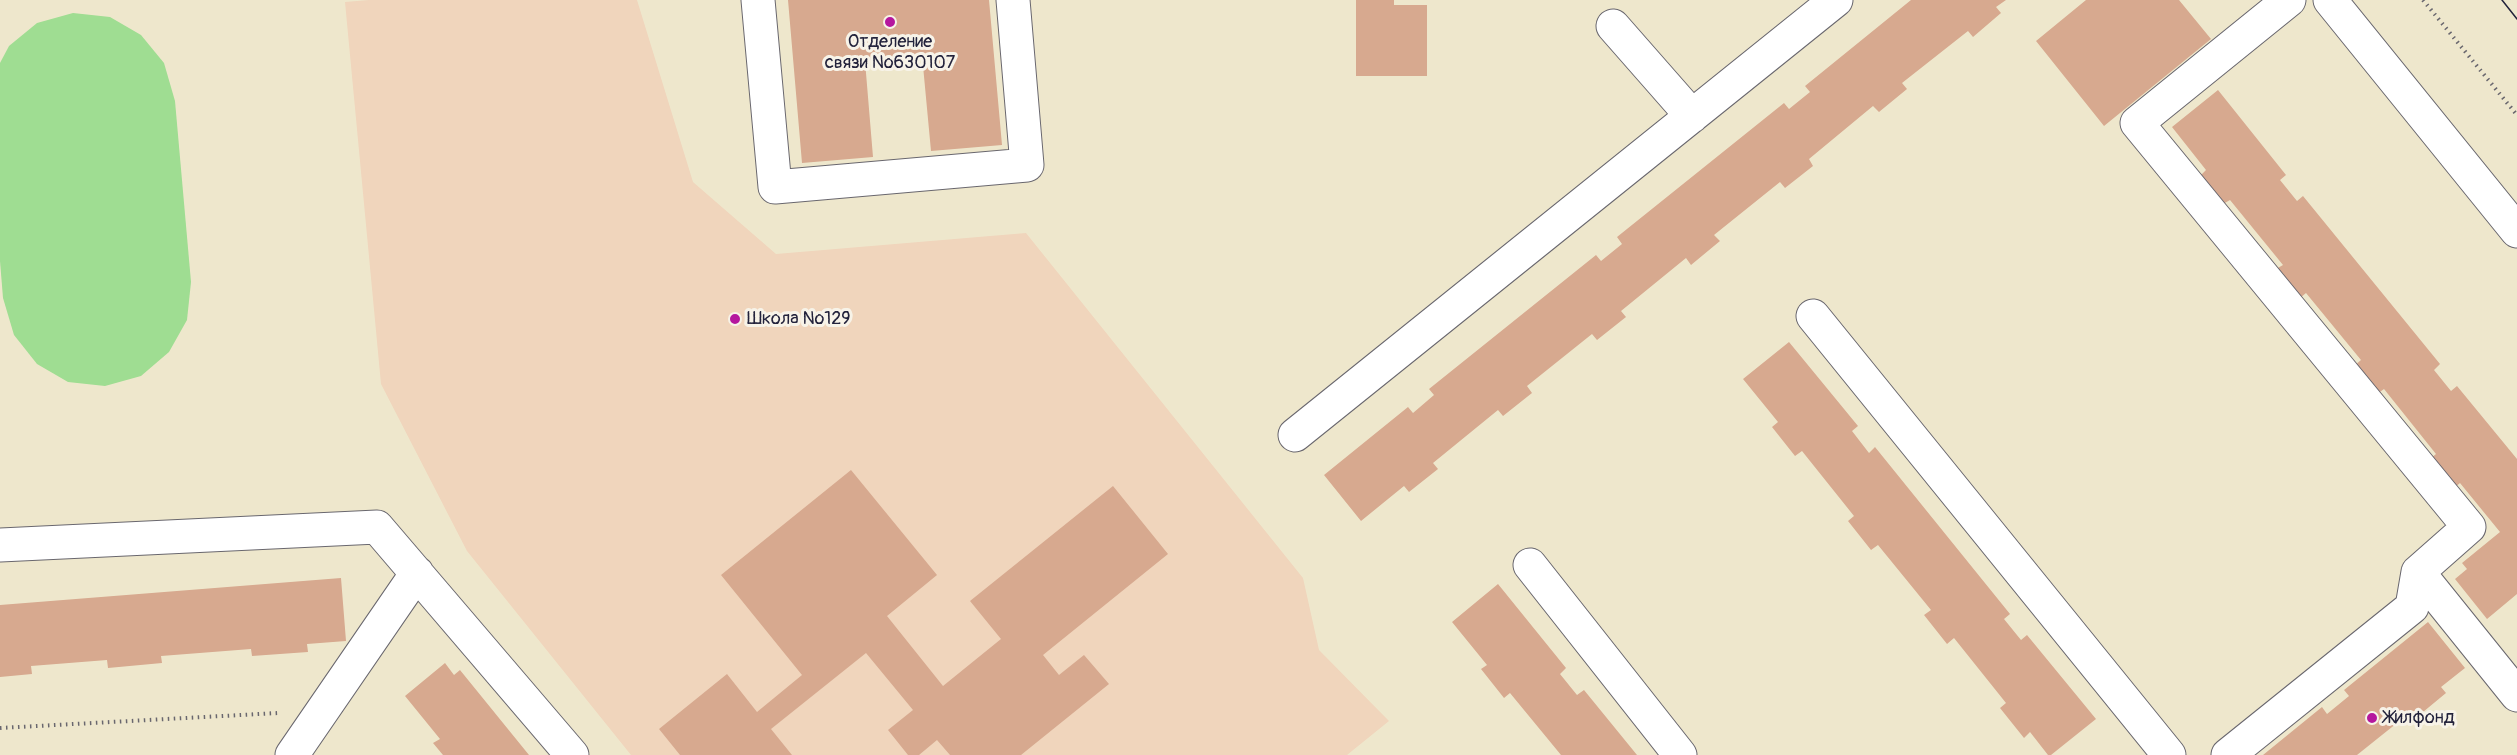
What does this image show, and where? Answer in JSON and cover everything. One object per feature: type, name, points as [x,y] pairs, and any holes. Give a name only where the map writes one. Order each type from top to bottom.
[{"type":"street","points":[[758,0],[775,187],[1027,165],[1013,0]]},
{"type":"street","points":[[1295,435],[1836,0]]},
{"type":"street","points":[[2228,755],[2412,607],[2418,572],[2469,527],[2137,123],[2289,0]]},
{"type":"street","points":[[2330,0],[2517,231]]},
{"type":"street","points":[[1613,26],[1692,116]]},
{"type":"street","points":[[1813,316],[2169,755]]},
{"type":"street","points":[[0,545],[376,527],[572,755]]},
{"type":"street","points":[[1530,565],[1680,755]]},
{"type":"street","points":[[2418,572],[2517,695]]},
{"type":"street","points":[[292,755],[417,573]]},
{"type":"path","points":[[2423,0],[2517,116]]},
{"type":"path","points":[[0,728],[323,710]]},
{"type":"shaded area","name":"Школа №129","points":[[369,0],[637,0],[693,182],[776,254],[1026,233],[1303,578],[1319,650],[1389,721],[1347,755],[631,755],[467,551],[381,384],[345,2]]},
{"type":"green space","points":[[73,13],[110,17],[141,35],[164,63],[175,101],[191,282],[187,320],[169,352],[141,376],[105,386],[68,382],[37,364],[14,335],[3,298],[0,261],[0,63],[9,46],[37,23]]},
{"type":"building","points":[[788,0],[989,0],[1002,145],[931,151],[922,55],[865,61],[873,157],[802,163]]},
{"type":"building","points":[[1356,0],[1394,0],[1394,5],[1427,5],[1427,76],[1356,76]]},
{"type":"building","points":[[1911,0],[2006,0],[1996,7],[2001,13],[1973,37],[1968,31],[1902,83],[1907,89],[1879,112],[1873,106],[1809,159],[1813,166],[1785,188],[1780,182],[1714,235],[1720,241],[1691,265],[1686,258],[1621,311],[1626,317],[1597,340],[1592,334],[1527,386],[1532,393],[1503,416],[1498,410],[1433,463],[1438,469],[1409,492],[1404,486],[1361,521],[1324,475],[1408,407],[1413,413],[1434,395],[1429,389],[1596,255],[1601,261],[1622,244],[1617,237],[1784,103],[1789,109],[1810,92],[1805,86]]},
{"type":"building","points":[[2086,0],[2179,0],[2211,39],[2104,126],[2036,41]]},
{"type":"building","points":[[2218,90],[2286,175],[2280,180],[2297,201],[2303,196],[2440,364],[2434,370],[2451,391],[2457,386],[2517,459],[2517,594],[2487,619],[2455,579],[2467,569],[2462,563],[2500,532],[2460,483],[2454,488],[2430,459],[2436,454],[2384,389],[2377,394],[2354,366],[2361,360],[2306,293],[2300,298],[2276,269],[2283,265],[2230,200],[2223,204],[2200,176],[2206,170],[2172,127]]},
{"type":"building","points":[[1789,342],[1858,426],[1852,431],[1869,453],[1875,447],[2010,614],[2004,619],[2021,640],[2027,635],[2096,719],[2051,755],[2048,755],[2030,732],[2024,738],[2000,708],[2006,703],[1954,638],[1947,644],[1924,615],[1931,610],[1878,545],[1871,550],[1848,521],[1854,516],[1802,451],[1795,456],[1772,427],[1778,422],[1743,379]]},
{"type":"building","points":[[851,470],[937,575],[887,616],[943,686],[1001,639],[970,601],[1113,486],[1168,554],[1043,655],[1059,675],[1084,655],[1109,684],[1021,755],[950,755],[937,740],[919,755],[908,755],[888,730],[913,710],[866,653],[771,729],[792,755],[680,755],[659,729],[727,674],[757,712],[802,675],[721,575]]},
{"type":"building","points":[[341,578],[346,641],[307,644],[308,652],[252,656],[251,649],[161,656],[162,663],[108,668],[107,660],[31,666],[32,674],[0,677],[0,605]]},
{"type":"building","points":[[1498,584],[1566,668],[1560,674],[1577,695],[1584,690],[1637,755],[1561,755],[1510,693],[1504,698],[1481,669],[1487,665],[1452,622]]},
{"type":"building","points":[[2428,622],[2465,668],[2441,687],[2446,693],[2417,717],[2412,711],[2357,755],[2263,755],[2322,707],[2327,714],[2349,696],[2344,690]]},
{"type":"building","points":[[445,663],[454,675],[460,670],[529,755],[443,755],[433,743],[440,739],[405,696]]},
{"type":"tram line","points":[[2502,0],[2517,19]]},
{"type":"place","name":"Отделение связи №630107","points":[[890,22]]},
{"type":"place","name":"Школа №129","points":[[735,319]]},
{"type":"place","name":"Жилфонд","points":[[2372,718]]}]
